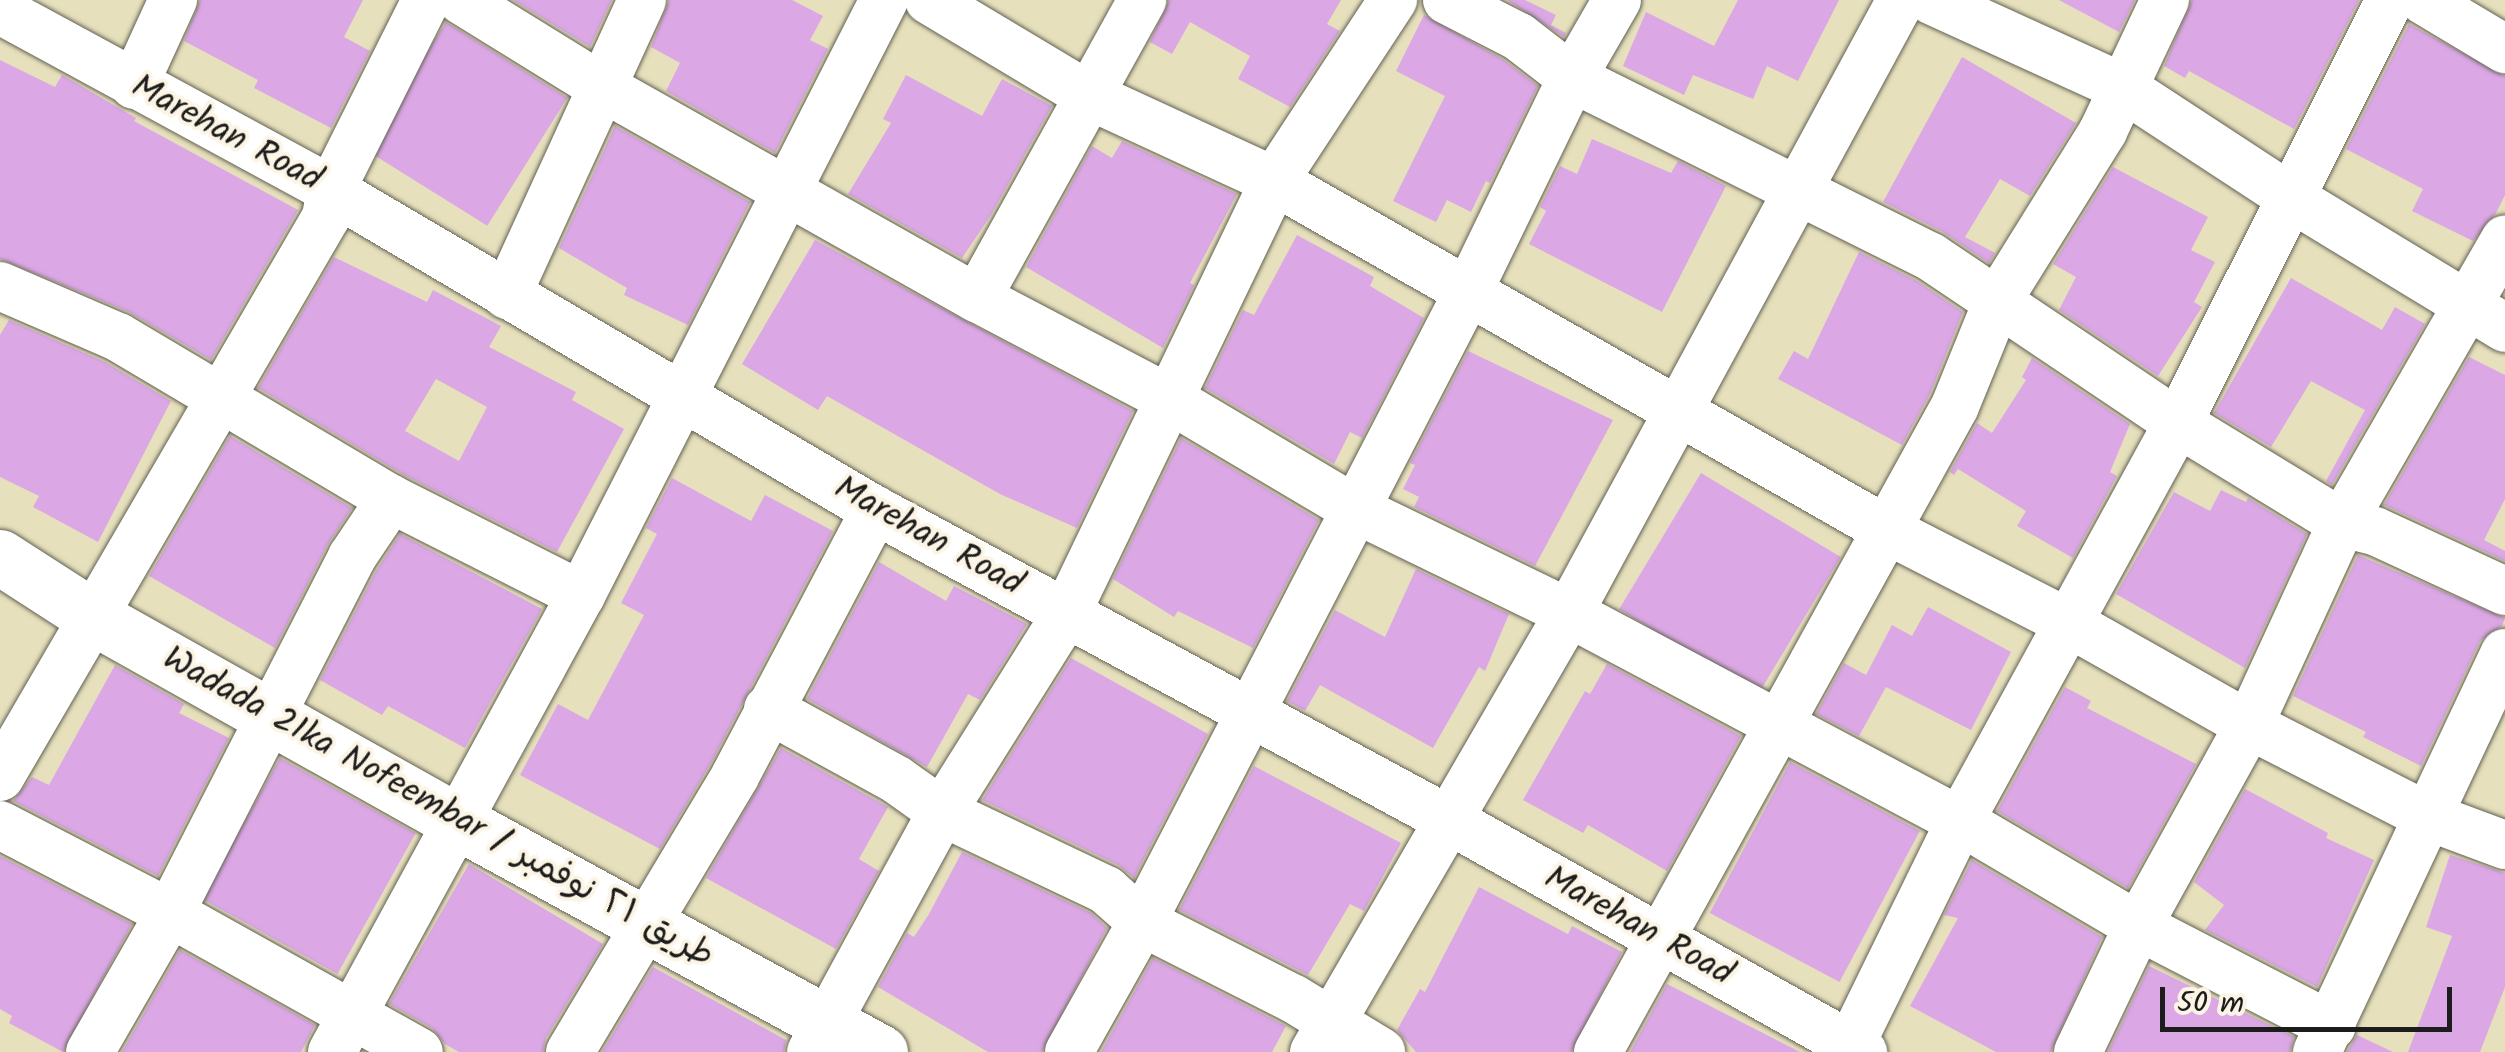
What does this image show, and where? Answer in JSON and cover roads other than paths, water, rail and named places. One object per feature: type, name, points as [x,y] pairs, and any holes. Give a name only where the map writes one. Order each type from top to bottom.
[{"type":"street","points":[[134,85],[173,0]]},
{"type":"street","points":[[0,777],[326,217],[331,190],[426,0]]},
{"type":"street","points":[[461,0],[602,87],[789,188],[977,298],[1171,400],[1353,508],[1569,614],[1960,821],[2324,1039],[2505,654]]},
{"type":"street","points":[[508,295],[642,0]]},
{"type":"street","points":[[342,1033],[581,595],[884,0]]},
{"type":"street","points":[[929,0],[1088,95],[1274,181],[1885,529],[2065,622],[2249,725],[2427,816],[2505,845]]},
{"type":"street","points":[[977,298],[1142,0]]},
{"type":"street","points":[[818,1037],[942,812],[1066,614],[1274,181],[1393,0]]},
{"type":"street","points":[[1447,0],[1518,37],[1572,78],[1931,257],[2178,424],[2342,523],[2375,531],[2505,591]]},
{"type":"street","points":[[1068,1052],[1142,922],[1353,508],[1468,294],[1572,78],[1617,0]]},
{"type":"street","points":[[1322,1038],[1569,614],[1901,0]]},
{"type":"street","points":[[1931,0],[2122,87],[2293,199],[2485,317]]},
{"type":"street","points":[[1598,1052],[1955,406],[1998,300],[2104,132],[2165,0]]},
{"type":"street","points":[[1853,1050],[1960,821],[2065,622],[2178,424],[2390,0]]},
{"type":"street","points":[[2422,0],[2505,49]]},
{"type":"street","name":"Marehan Road","points":[[0,10],[331,190],[875,510],[1449,820],[1853,1050]]},
{"type":"street","points":[[2078,1052],[2138,926],[2249,725],[2342,523],[2485,317],[2505,240]]},
{"type":"street","points":[[4,299],[118,337],[391,499],[581,595]]},
{"type":"street","points":[[90,1052],[170,913],[352,556],[391,499]]},
{"type":"street","points":[[570,1052],[648,925],[875,510]]},
{"type":"street","name":"Wadada 21ka Nofeembar / طريق ٢١ نوفمبر","points":[[0,558],[92,616],[648,925],[818,1037],[880,1052]]},
{"type":"street","points":[[768,709],[881,771],[942,812],[1089,881],[1142,922],[1294,999],[1322,1038],[1381,1052]]},
{"type":"street","points":[[0,825],[170,913],[342,1033],[419,1052]]}]
